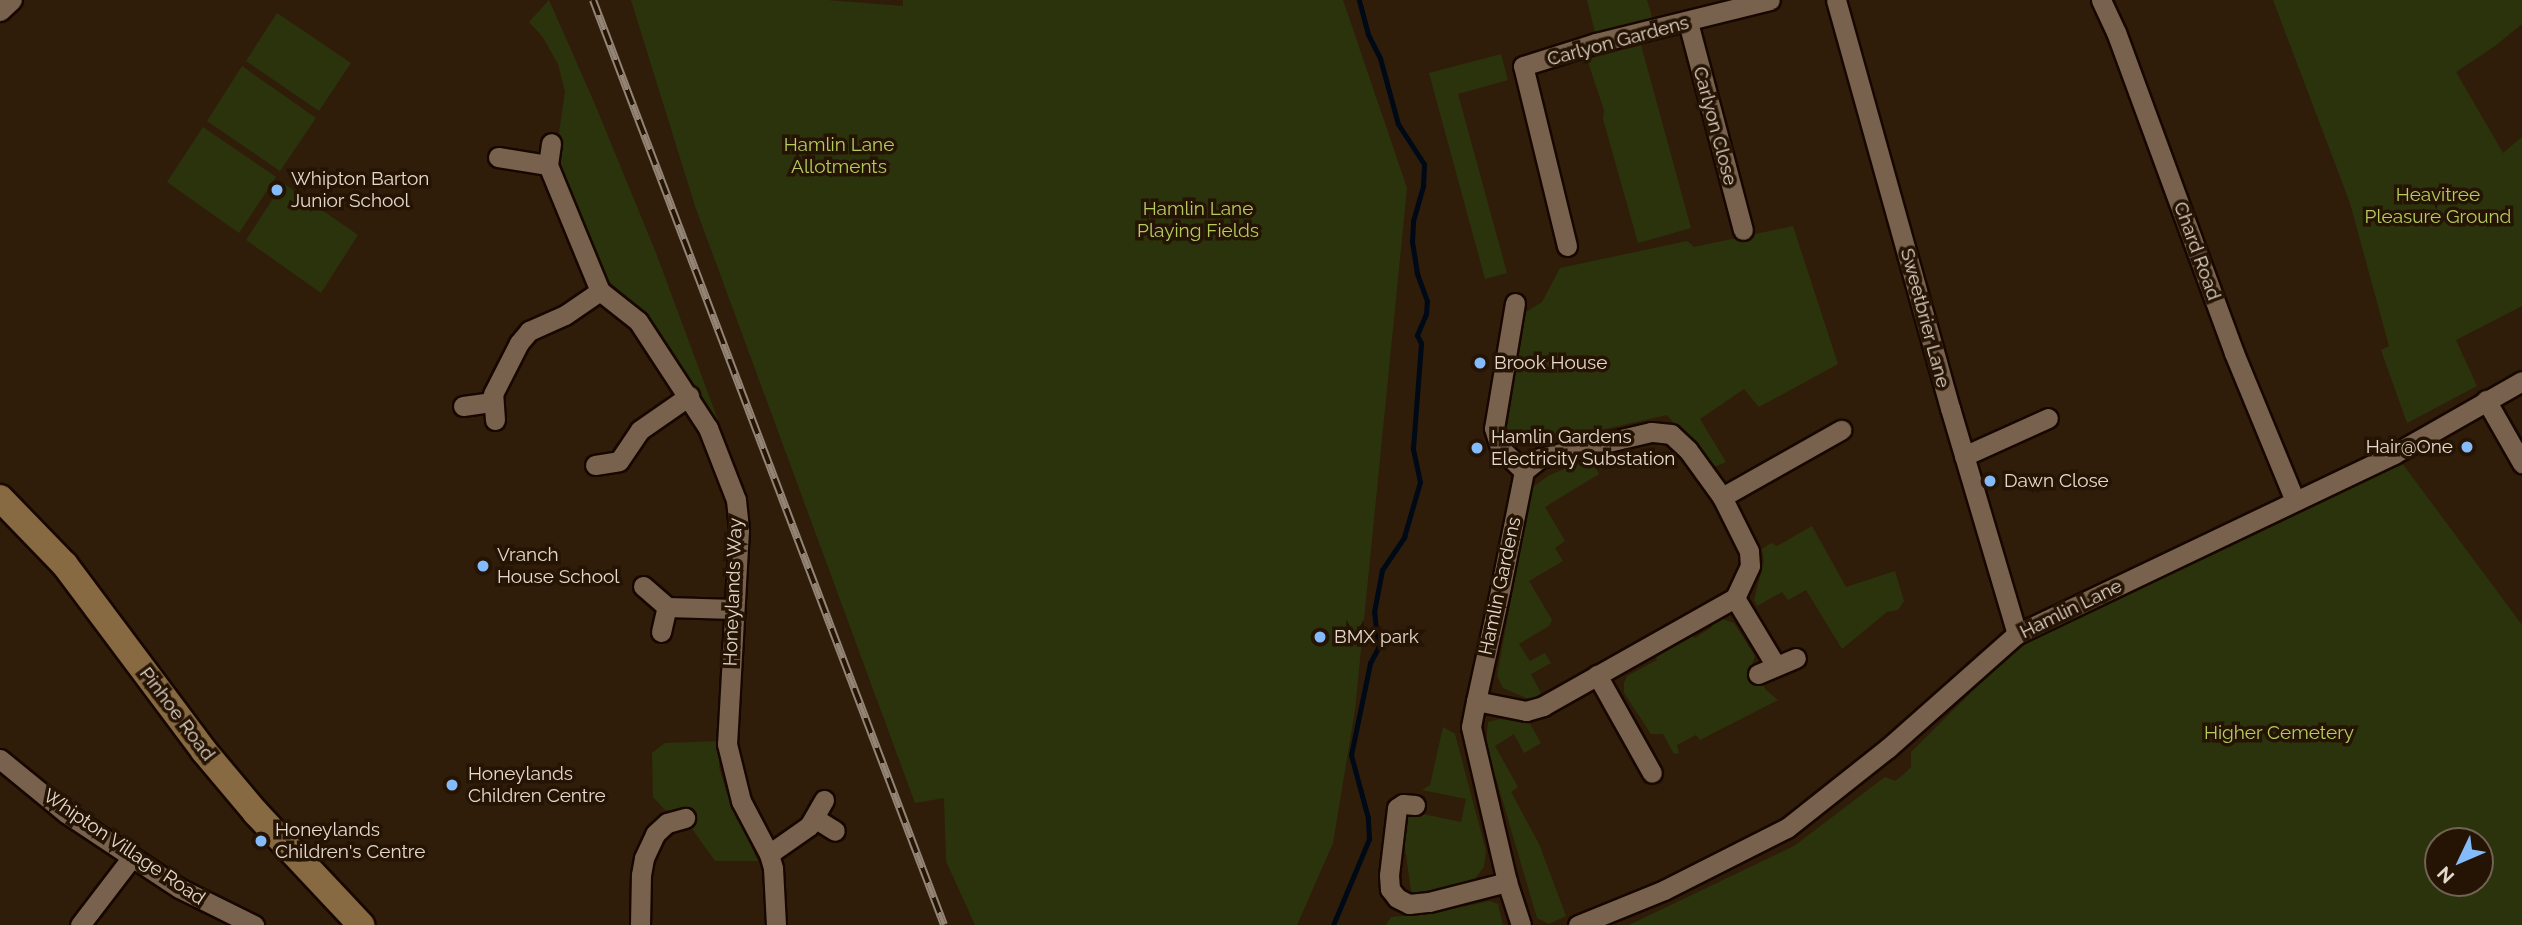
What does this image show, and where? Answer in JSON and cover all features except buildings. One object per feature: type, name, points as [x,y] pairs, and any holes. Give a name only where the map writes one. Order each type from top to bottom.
[{"type":"main road","name":"Pinhoe Road","points":[[0,498],[65,565],[204,751],[247,803],[361,925]]},
{"type":"street","points":[[0,11],[12,0]]},
{"type":"street","name":"Carlyon Gardens","points":[[1567,246],[1523,66],[1596,43],[1770,0]]},
{"type":"street","name":"Sweetbrier Lane","points":[[1836,0],[1964,457],[2017,634]]},
{"type":"street","name":"Chard Road","points":[[2101,0],[2116,32],[2234,353],[2295,501]]},
{"type":"street","name":"Carlyon Close","points":[[1688,22],[1743,230]]},
{"type":"street","points":[[463,406],[493,411],[495,388],[525,336],[575,309],[600,290],[548,165],[551,143]]},
{"type":"street","points":[[499,157],[548,165]]},
{"type":"street","name":"Honeylands Way","points":[[600,290],[638,321],[689,396],[709,428],[736,500],[738,530],[727,744],[741,801],[769,854],[775,880],[776,925]]},
{"type":"street","points":[[1476,701],[1526,711],[1543,706],[1735,598],[1750,566],[1749,551],[1722,497],[1688,450],[1671,434],[1651,432],[1540,458],[1524,471],[1500,448],[1493,428],[1515,303]]},
{"type":"street","name":"Hamlin Lane","points":[[1578,925],[1664,890],[1787,828],[1888,748],[2017,634],[2393,454],[2522,381]]},
{"type":"street","points":[[595,465],[623,468],[640,430],[689,396]]},
{"type":"street","points":[[2486,400],[2522,463]]},
{"type":"street","points":[[1964,457],[2048,418]]},
{"type":"street","points":[[1722,497],[1841,430]]},
{"type":"street","name":"Hamlin Gardens","points":[[1521,925],[1507,882],[1471,727],[1524,471]]},
{"type":"street","points":[[643,586],[667,607],[734,609]]},
{"type":"street","points":[[1735,598],[1776,666]]},
{"type":"street","points":[[661,632],[667,607]]},
{"type":"street","points":[[1758,674],[1796,657]]},
{"type":"street","points":[[1597,675],[1652,773]]},
{"type":"street","name":"Whipton Village Road","points":[[0,759],[66,813],[179,888],[254,925]]},
{"type":"street","points":[[769,854],[800,834],[816,819],[824,800]]},
{"type":"street","points":[[1415,805],[1403,804],[1397,808],[1389,875],[1391,889],[1396,898],[1409,904],[1429,902],[1507,882]]},
{"type":"street","points":[[640,925],[644,858],[655,834],[667,823],[685,818]]},
{"type":"street","points":[[816,819],[835,831]]},
{"type":"street","points":[[80,925],[132,857]]},
{"type":"green space","points":[[549,0],[656,253],[718,420],[711,422],[633,302],[606,279],[559,166],[564,142],[559,133],[565,92],[558,64],[542,36],[529,22]]},
{"type":"green space","name":"Hamlin Lane Playing Fields","points":[[631,0],[827,0],[903,6],[903,0],[1343,0],[1407,188],[1355,710],[1333,843],[1297,925],[975,925],[946,861],[944,798],[915,803],[695,206]]},
{"type":"green space","points":[[1587,0],[1647,0],[1653,20],[1596,37]]},
{"type":"green space","name":"Heavitree Pleasure Ground","points":[[2273,0],[2522,0],[2522,24],[2456,72],[2503,153],[2522,137],[2522,306],[2456,340],[2477,386],[2407,423],[2381,350],[2389,346],[2350,203]]},
{"type":"green space","points":[[277,13],[351,63],[319,111],[246,61]]},
{"type":"green space","points":[[1641,45],[1691,228],[1638,243],[1603,119],[1604,110],[1587,59]]},
{"type":"green space","points":[[1501,54],[1508,80],[1458,94],[1507,273],[1485,279],[1429,73]]},
{"type":"green space","points":[[242,66],[316,118],[280,171],[207,121]]},
{"type":"green space","points":[[203,127],[276,177],[239,233],[167,182]]},
{"type":"green space","points":[[283,183],[358,235],[321,293],[246,240]]},
{"type":"green space","points":[[1793,226],[1838,364],[1759,407],[1744,389],[1700,419],[1726,462],[1712,468],[1667,415],[1538,444],[1522,445],[1511,437],[1507,428],[1526,312],[1542,302],[1560,268],[1687,241],[1694,247]]},
{"type":"green space","points":[[1585,460],[1593,464],[1599,474],[1545,507],[1565,541],[1555,548],[1563,561],[1529,581],[1552,620],[1549,626],[1519,644],[1530,661],[1545,653],[1551,663],[1531,674],[1541,693],[1531,700],[1503,688],[1497,676],[1528,506],[1533,487],[1548,476]]},
{"type":"green space","name":"Higher Cemetery","points":[[2402,463],[2522,625],[2522,925],[1629,925],[1794,846],[1885,777],[1895,781],[1904,774],[1911,767],[1911,752],[2018,646]]},
{"type":"green space","points":[[1812,526],[1846,587],[1895,571],[1904,601],[1898,610],[1887,612],[1842,649],[1806,590],[1788,600],[1782,592],[1757,606],[1754,600],[1764,562],[1762,549],[1771,543],[1777,546]]},
{"type":"green space","points":[[1717,617],[1734,623],[1755,656],[1752,665],[1766,690],[1778,700],[1700,740],[1696,735],[1677,745],[1679,753],[1674,754],[1663,734],[1651,734],[1624,693],[1624,683],[1627,676],[1657,660],[1655,655],[1690,633],[1695,638],[1712,627],[1708,620]]},
{"type":"green space","points":[[1500,719],[1530,724],[1541,743],[1524,753],[1514,734],[1495,746],[1518,787],[1511,792],[1539,844],[1566,916],[1549,924],[1537,918],[1486,744],[1488,722]]},
{"type":"green space","points":[[1443,727],[1455,734],[1486,851],[1484,867],[1474,880],[1412,898],[1402,826],[1405,818],[1418,813],[1461,822],[1466,799],[1422,790],[1430,785]]},
{"type":"green space","points":[[720,741],[719,767],[726,791],[758,861],[715,861],[688,823],[684,811],[665,810],[653,797],[652,753],[665,743]]},
{"type":"green space","points":[[1490,901],[1498,904],[1503,925],[1386,925],[1391,917],[1433,913]]},
{"type":"waterway","points":[[1333,925],[1369,839],[1368,818],[1351,755],[1370,663],[1378,648],[1374,612],[1382,570],[1404,537],[1420,482],[1413,448],[1421,343],[1417,335],[1426,314],[1427,301],[1417,273],[1412,242],[1413,221],[1423,185],[1424,164],[1398,124],[1380,58],[1368,34],[1359,0]]},
{"type":"railway","points":[[593,0],[944,925]]},
{"type":"place","name":"Whipton Barton Junior School","points":[[277,190]]},
{"type":"place","name":"Brook House","points":[[1480,363]]},
{"type":"place","name":"Hair@One","points":[[2467,447]]},
{"type":"place","name":"Hamlin Gardens Electricity Substation","points":[[1477,448]]},
{"type":"place","name":"Dawn Close","points":[[1990,481]]},
{"type":"place","name":"Vranch House School","points":[[483,566]]},
{"type":"place","name":"BMX park","points":[[1320,637]]},
{"type":"place","name":"Honeylands Children Centre","points":[[452,785]]},
{"type":"place","name":"Honeylands Children's Centre","points":[[261,841]]},
{"type":"park label","name":"Hamlin Lane Allotments","points":[[839,156]]}]
